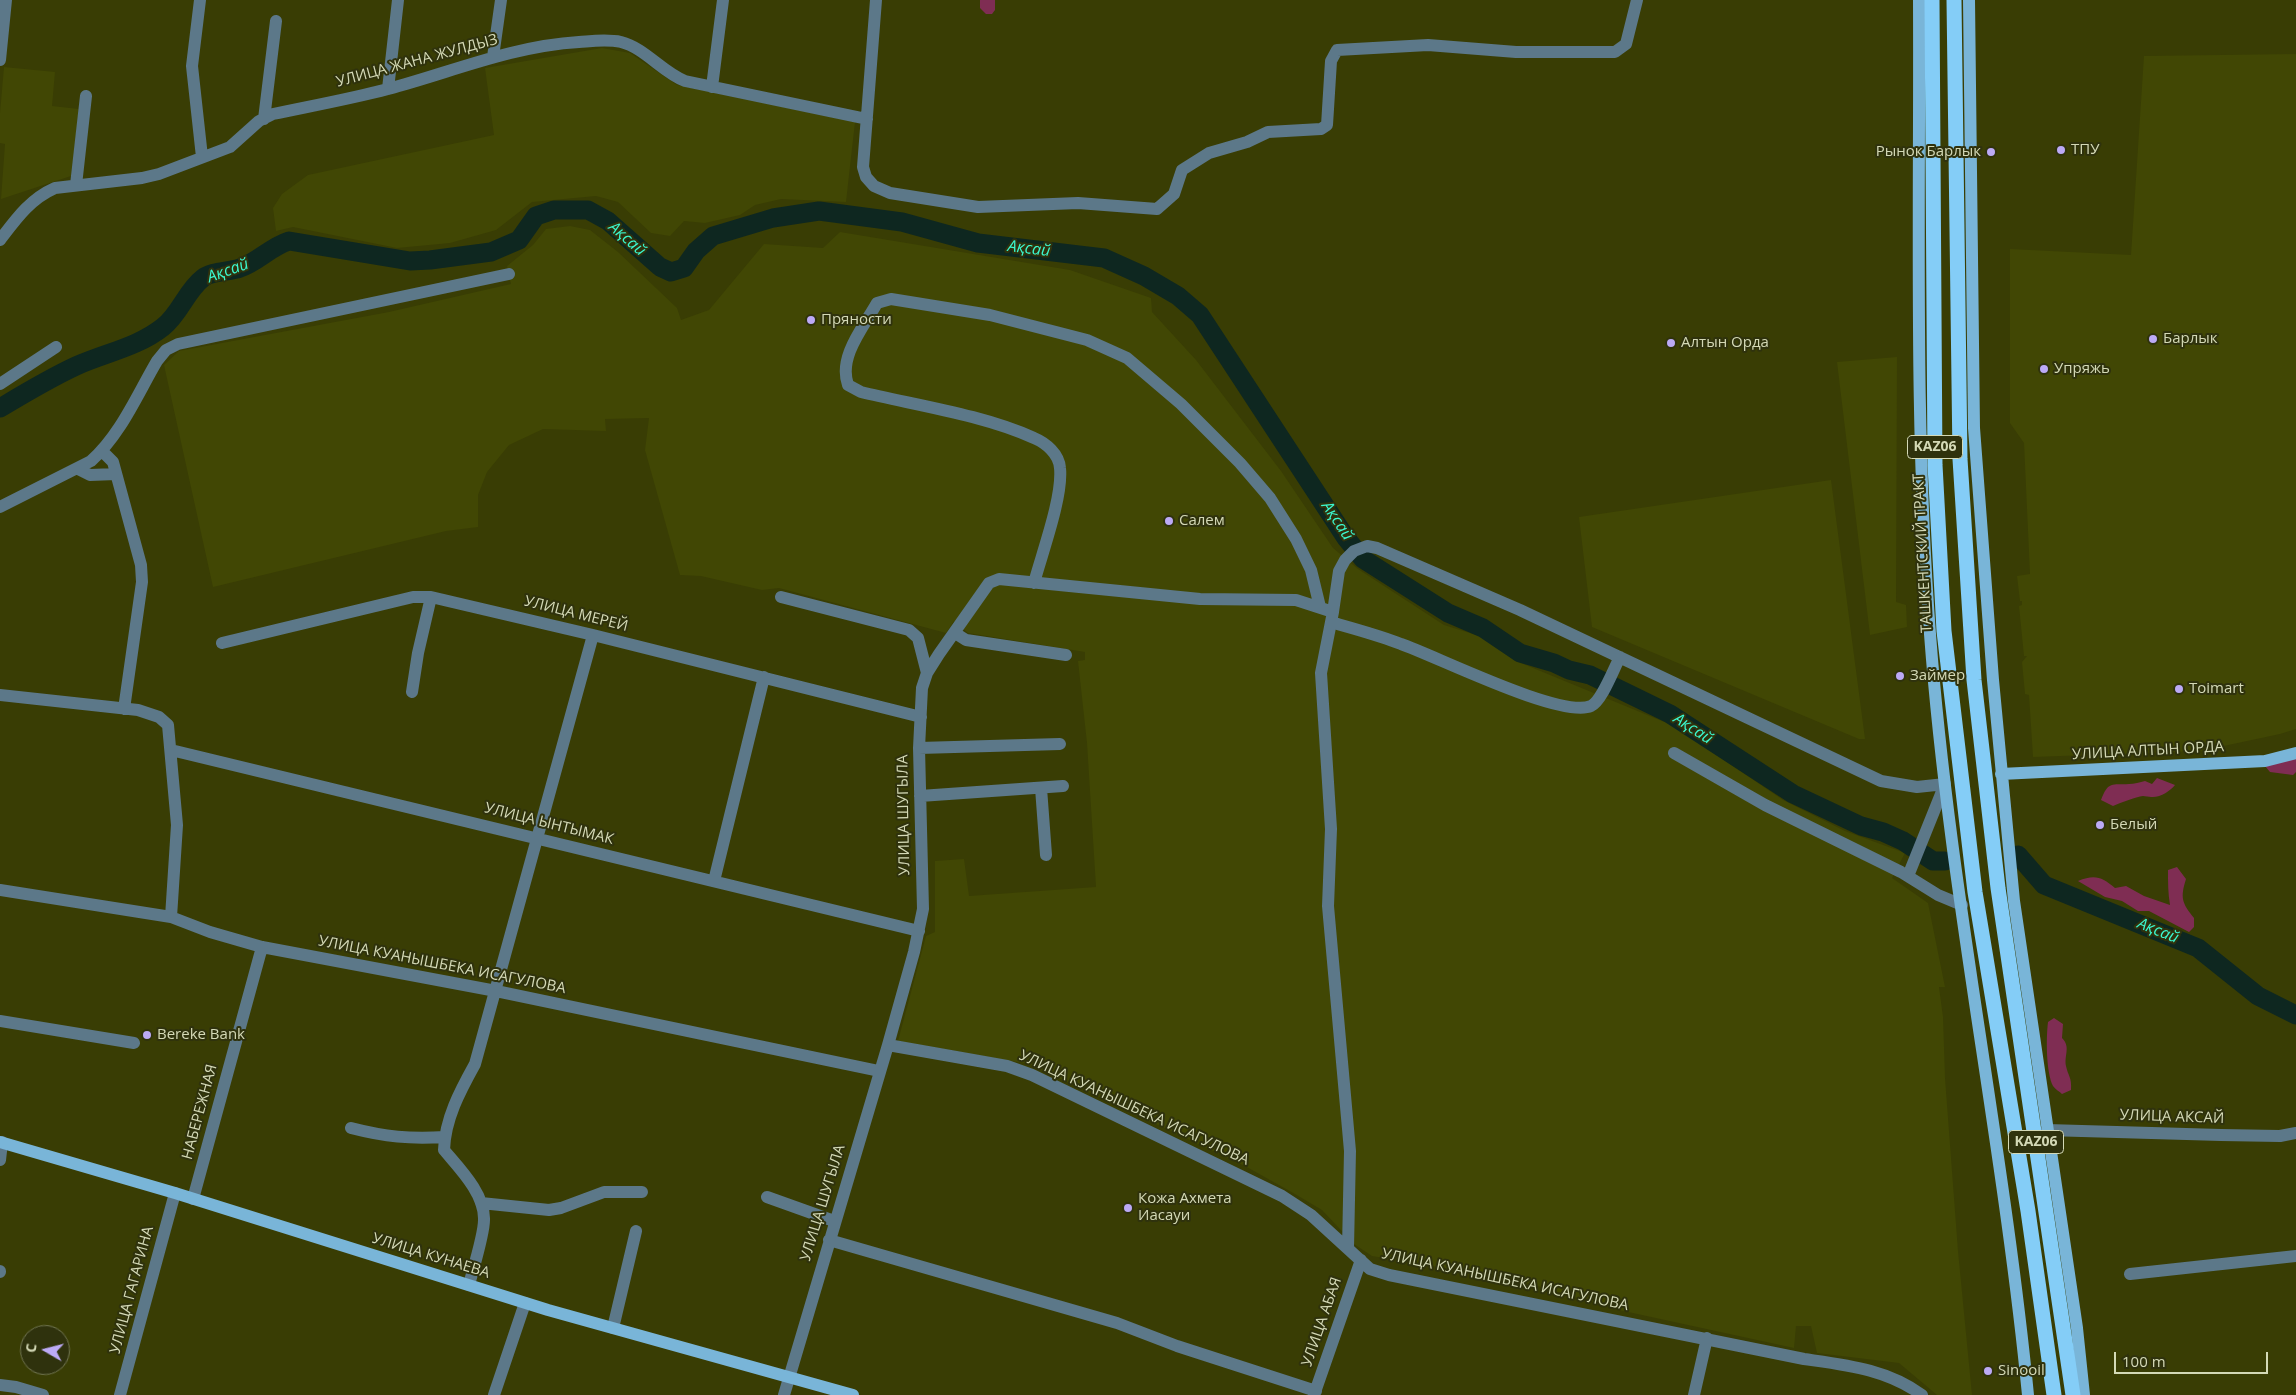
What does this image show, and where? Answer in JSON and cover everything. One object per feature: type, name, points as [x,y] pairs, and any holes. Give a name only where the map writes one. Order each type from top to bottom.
[{"type":"highway","name":"ТАШКЕНТСКИЙ ТРАКТ","points":[[1932,0],[1935,465],[1944,631],[1975,892],[2029,1220],[2054,1395]]},
{"type":"highway","name":"KАZ06","points":[[1954,0],[1960,459],[1974,680],[1998,888],[2073,1395]]},
{"type":"main road","points":[[1919,0],[1920,347],[1923,486],[1930,634],[1945,784],[2019,1303],[2028,1395]]},
{"type":"main road","points":[[1969,0],[1974,428],[2001,774],[2014,902],[2077,1328],[2084,1395]]},
{"type":"main road","name":"УЛИЦА АЛТЫН ОРДА","points":[[2001,774],[2265,761],[2296,753]]},
{"type":"main road","name":"УЛИЦА КУНАЕВА","points":[[1,1142],[175,1193],[525,1303],[853,1395]]},
{"type":"street","points":[[0,60],[6,0]]},
{"type":"street","points":[[200,0],[192,66],[202,157]]},
{"type":"street","points":[[388,89],[398,0]]},
{"type":"street","points":[[493,57],[501,0]]},
{"type":"street","points":[[712,87],[723,0]]},
{"type":"street","points":[[876,0],[863,167],[866,176],[874,186],[890,193],[978,207],[1078,203],[1158,209],[1174,194],[1182,170],[1209,153],[1247,142],[1268,132],[1321,129],[1327,126],[1331,62],[1337,50],[1428,45],[1516,52],[1614,52],[1626,44],[1637,0]]},
{"type":"street","points":[[264,119],[276,21]]},
{"type":"street","name":"УЛИЦА ЖАНА ЖУЛДЫЗ","points":[[0,237],[27,205],[42,194],[55,188],[142,178],[230,147],[264,119],[273,114],[388,89],[493,57],[569,42],[605,40],[622,42],[634,48],[671,75],[685,81],[866,119]]},
{"type":"street","points":[[76,185],[86,96]]},
{"type":"street","points":[[0,507],[78,469],[102,451],[116,432],[157,361],[166,350],[178,344],[509,274]]},
{"type":"street","points":[[1034,583],[1060,487],[1060,466],[1054,452],[1035,438],[990,422],[861,392],[848,385],[844,375],[845,360],[877,303],[891,299],[990,316],[1087,340],[1114,350],[1127,358],[1187,411],[1240,464],[1270,498],[1296,539],[1310,570],[1320,607]]},
{"type":"street","points":[[0,384],[56,347]]},
{"type":"street","points":[[102,451],[112,462],[141,565],[142,582],[124,709]]},
{"type":"street","points":[[78,469],[90,475],[116,474]]},
{"type":"street","points":[[1348,1248],[1350,1151],[1328,906],[1331,829],[1321,673],[1339,571],[1345,560],[1354,551],[1366,546],[1378,548],[1520,610],[1881,781],[1901,786],[1917,787],[1945,784],[1927,833],[1908,876]]},
{"type":"street","name":"УЛИЦА ШУГЫЛА","points":[[784,1395],[834,1221],[888,1046],[919,930],[923,909],[919,748],[922,688],[927,673],[989,583],[999,579],[1200,598],[1296,600],[1320,607],[1332,617],[1400,643],[1514,692],[1549,703],[1580,707],[1592,706],[1599,699],[1620,657]]},
{"type":"street","name":"УЛИЦА МЕРЕЙ","points":[[222,643],[413,597],[431,597],[593,634],[920,717]]},
{"type":"street","points":[[412,692],[431,597]]},
{"type":"street","points":[[781,597],[909,630],[918,638],[927,673]]},
{"type":"street","points":[[955,633],[966,640],[1066,655]]},
{"type":"street","points":[[469,1285],[484,1220],[481,1203],[467,1177],[444,1150],[445,1137],[457,1096],[475,1064],[593,634]]},
{"type":"street","points":[[714,881],[764,677]]},
{"type":"street","points":[[0,695],[138,710],[159,717],[168,725],[177,825],[171,917]]},
{"type":"street","points":[[919,748],[1060,744]]},
{"type":"street","name":"УЛИЦА ЫНТЫМАК","points":[[171,750],[919,930]]},
{"type":"street","points":[[1674,753],[1765,805],[1908,876],[1938,895],[1962,905]]},
{"type":"street","points":[[920,796],[1063,786]]},
{"type":"street","points":[[1041,788],[1046,855]]},
{"type":"street","name":"УЛИЦА КУАНЫШБЕКА ИСАГУЛОВА","points":[[0,890],[171,917],[210,932],[262,947],[496,991],[879,1071]]},
{"type":"street","name":"НАБЕРЕЖНАЯ","points":[[193,1199],[262,947]]},
{"type":"street","points":[[0,1021],[134,1043]]},
{"type":"street","name":"УЛИЦА КУАНЫШБЕКА ИСАГУЛОВА","points":[[888,1046],[1007,1066],[1032,1075],[1282,1196],[1311,1215],[1370,1268],[1389,1275],[1804,1359],[1863,1368],[1901,1381],[1922,1395]]},
{"type":"street","points":[[351,1128],[384,1136],[410,1138],[445,1137]]},
{"type":"street","name":"УЛИЦА АКСАЙ","points":[[2047,1130],[2280,1136],[2296,1133]]},
{"type":"street","points":[[0,1160],[1,1142]]},
{"type":"street","points":[[481,1203],[550,1210],[561,1208],[604,1192],[642,1192]]},
{"type":"street","name":"УЛИЦА ГАГАРИНА","points":[[120,1395],[175,1193]]},
{"type":"street","points":[[767,1197],[834,1221]]},
{"type":"street","points":[[613,1328],[636,1231]]},
{"type":"street","points":[[829,1240],[1117,1323],[1177,1346],[1315,1393]]},
{"type":"street","points":[[2130,1274],[2296,1256]]},
{"type":"street","name":"УЛИЦА АБАЯ","points":[[1315,1393],[1360,1260]]},
{"type":"street","points":[[494,1395],[525,1303]]},
{"type":"street","points":[[1694,1395],[1707,1338]]},
{"type":"street","points":[[0,1385],[16,1387],[43,1395]]},
{"type":"shaded area","points":[[980,0],[995,0],[995,10],[992,14],[986,14],[980,8]]},
{"type":"shaded area","points":[[602,48],[630,53],[677,85],[855,122],[846,202],[781,199],[755,205],[740,215],[705,223],[684,221],[670,236],[651,233],[618,202],[596,196],[532,202],[496,230],[450,243],[397,248],[293,227],[276,231],[273,208],[282,194],[308,175],[494,135],[485,68]]},
{"type":"shaded area","name":"Барлык","points":[[2296,54],[2296,729],[2200,751],[2033,757],[2029,695],[2025,694],[2022,662],[2027,656],[2024,656],[2019,606],[2022,605],[2022,601],[2020,601],[2017,576],[2030,574],[2024,443],[2010,423],[2010,249],[2131,255],[2144,56]]},
{"type":"shaded area","points":[[4,67],[55,72],[52,106],[79,109],[71,176],[1,199],[5,144],[0,143],[0,113]]},
{"type":"shaded area","points":[[570,226],[590,230],[618,252],[677,308],[681,320],[709,310],[764,244],[823,248],[840,232],[1070,270],[1151,298],[1152,312],[1196,360],[1281,471],[1333,548],[1358,569],[1444,625],[1486,638],[1516,661],[1674,726],[1783,800],[1845,831],[1905,853],[1892,878],[1928,903],[1945,987],[1939,987],[1943,1017],[1945,1078],[1958,1251],[1972,1395],[1937,1395],[1899,1363],[1817,1353],[1811,1326],[1796,1326],[1794,1348],[1619,1310],[1521,1281],[1372,1256],[1354,1244],[1322,1210],[1245,1166],[1029,1064],[898,1041],[926,936],[935,932],[935,861],[964,859],[969,896],[1096,887],[1087,743],[1078,661],[1085,660],[1085,652],[968,633],[954,621],[946,633],[779,588],[762,590],[701,576],[680,575],[645,450],[649,418],[605,419],[606,431],[543,429],[509,445],[487,472],[478,495],[478,527],[446,531],[213,587],[164,365],[179,351],[389,312],[511,284],[507,266],[533,245],[546,229]]},
{"type":"shaded area","points":[[1897,357],[1896,602],[1906,605],[1907,627],[1870,635],[1837,362]]},
{"type":"shaded area","points":[[1831,480],[1865,739],[1859,739],[1592,627],[1579,517]]},
{"type":"shaded area","points":[[2296,757],[2296,772],[2293,775],[2270,772],[2265,766]]},
{"type":"shaded area","points":[[2157,778],[2175,785],[2168,792],[2161,795],[2154,797],[2143,796],[2113,806],[2101,800],[2111,785],[2133,784],[2145,781],[2152,784]]},
{"type":"shaded area","points":[[2177,867],[2186,879],[2183,900],[2194,918],[2194,927],[2189,932],[2149,911],[2138,911],[2122,901],[2105,897],[2078,881],[2094,877],[2102,879],[2115,888],[2126,886],[2144,896],[2170,905],[2168,870]]},
{"type":"shaded area","points":[[2054,1018],[2063,1024],[2062,1038],[2067,1048],[2066,1066],[2071,1082],[2071,1090],[2062,1094],[2053,1086],[2048,1064],[2048,1022]]},
{"type":"waterway","name":"Ақсай","points":[[0,408],[87,361],[143,340],[169,322],[192,289],[203,278],[253,262],[289,241],[410,261],[430,260],[491,252],[519,240],[536,216],[554,210],[588,210],[608,221],[660,267],[671,272],[684,268],[696,251],[713,236],[773,218],[819,211],[902,222],[978,243],[1104,258],[1144,276],[1178,296],[1200,315],[1346,538],[1363,559],[1448,613],[1483,628],[1520,653],[1554,663],[1569,670],[1590,675],[1670,714],[1793,794],[1861,826],[1883,832],[1903,841],[1933,861],[1945,861]]},
{"type":"waterway","name":"Ақсай","points":[[2018,855],[2044,885],[2198,948],[2258,996],[2296,1015]]},
{"type":"place","name":"ТПУ","points":[[2061,150]]},
{"type":"place","name":"Рынок Барлык","points":[[1991,152]]},
{"type":"place","name":"Пряности","points":[[811,320]]},
{"type":"place","name":"Барлык","points":[[2153,339]]},
{"type":"place","name":"Алтын Орда","points":[[1671,343]]},
{"type":"place","name":"Упряжь","points":[[2044,369]]},
{"type":"place","name":"Салем","points":[[1169,521]]},
{"type":"place","name":"Займер","points":[[1900,676]]},
{"type":"place","name":"Toimart","points":[[2179,689]]},
{"type":"place","name":"Белый","points":[[2100,825]]},
{"type":"place","name":"Bereke Bank","points":[[147,1035]]},
{"type":"place","name":"Кожа Ахмета Иасауи","points":[[1128,1208]]},
{"type":"place","name":"Sinooil","points":[[1988,1371]]}]
